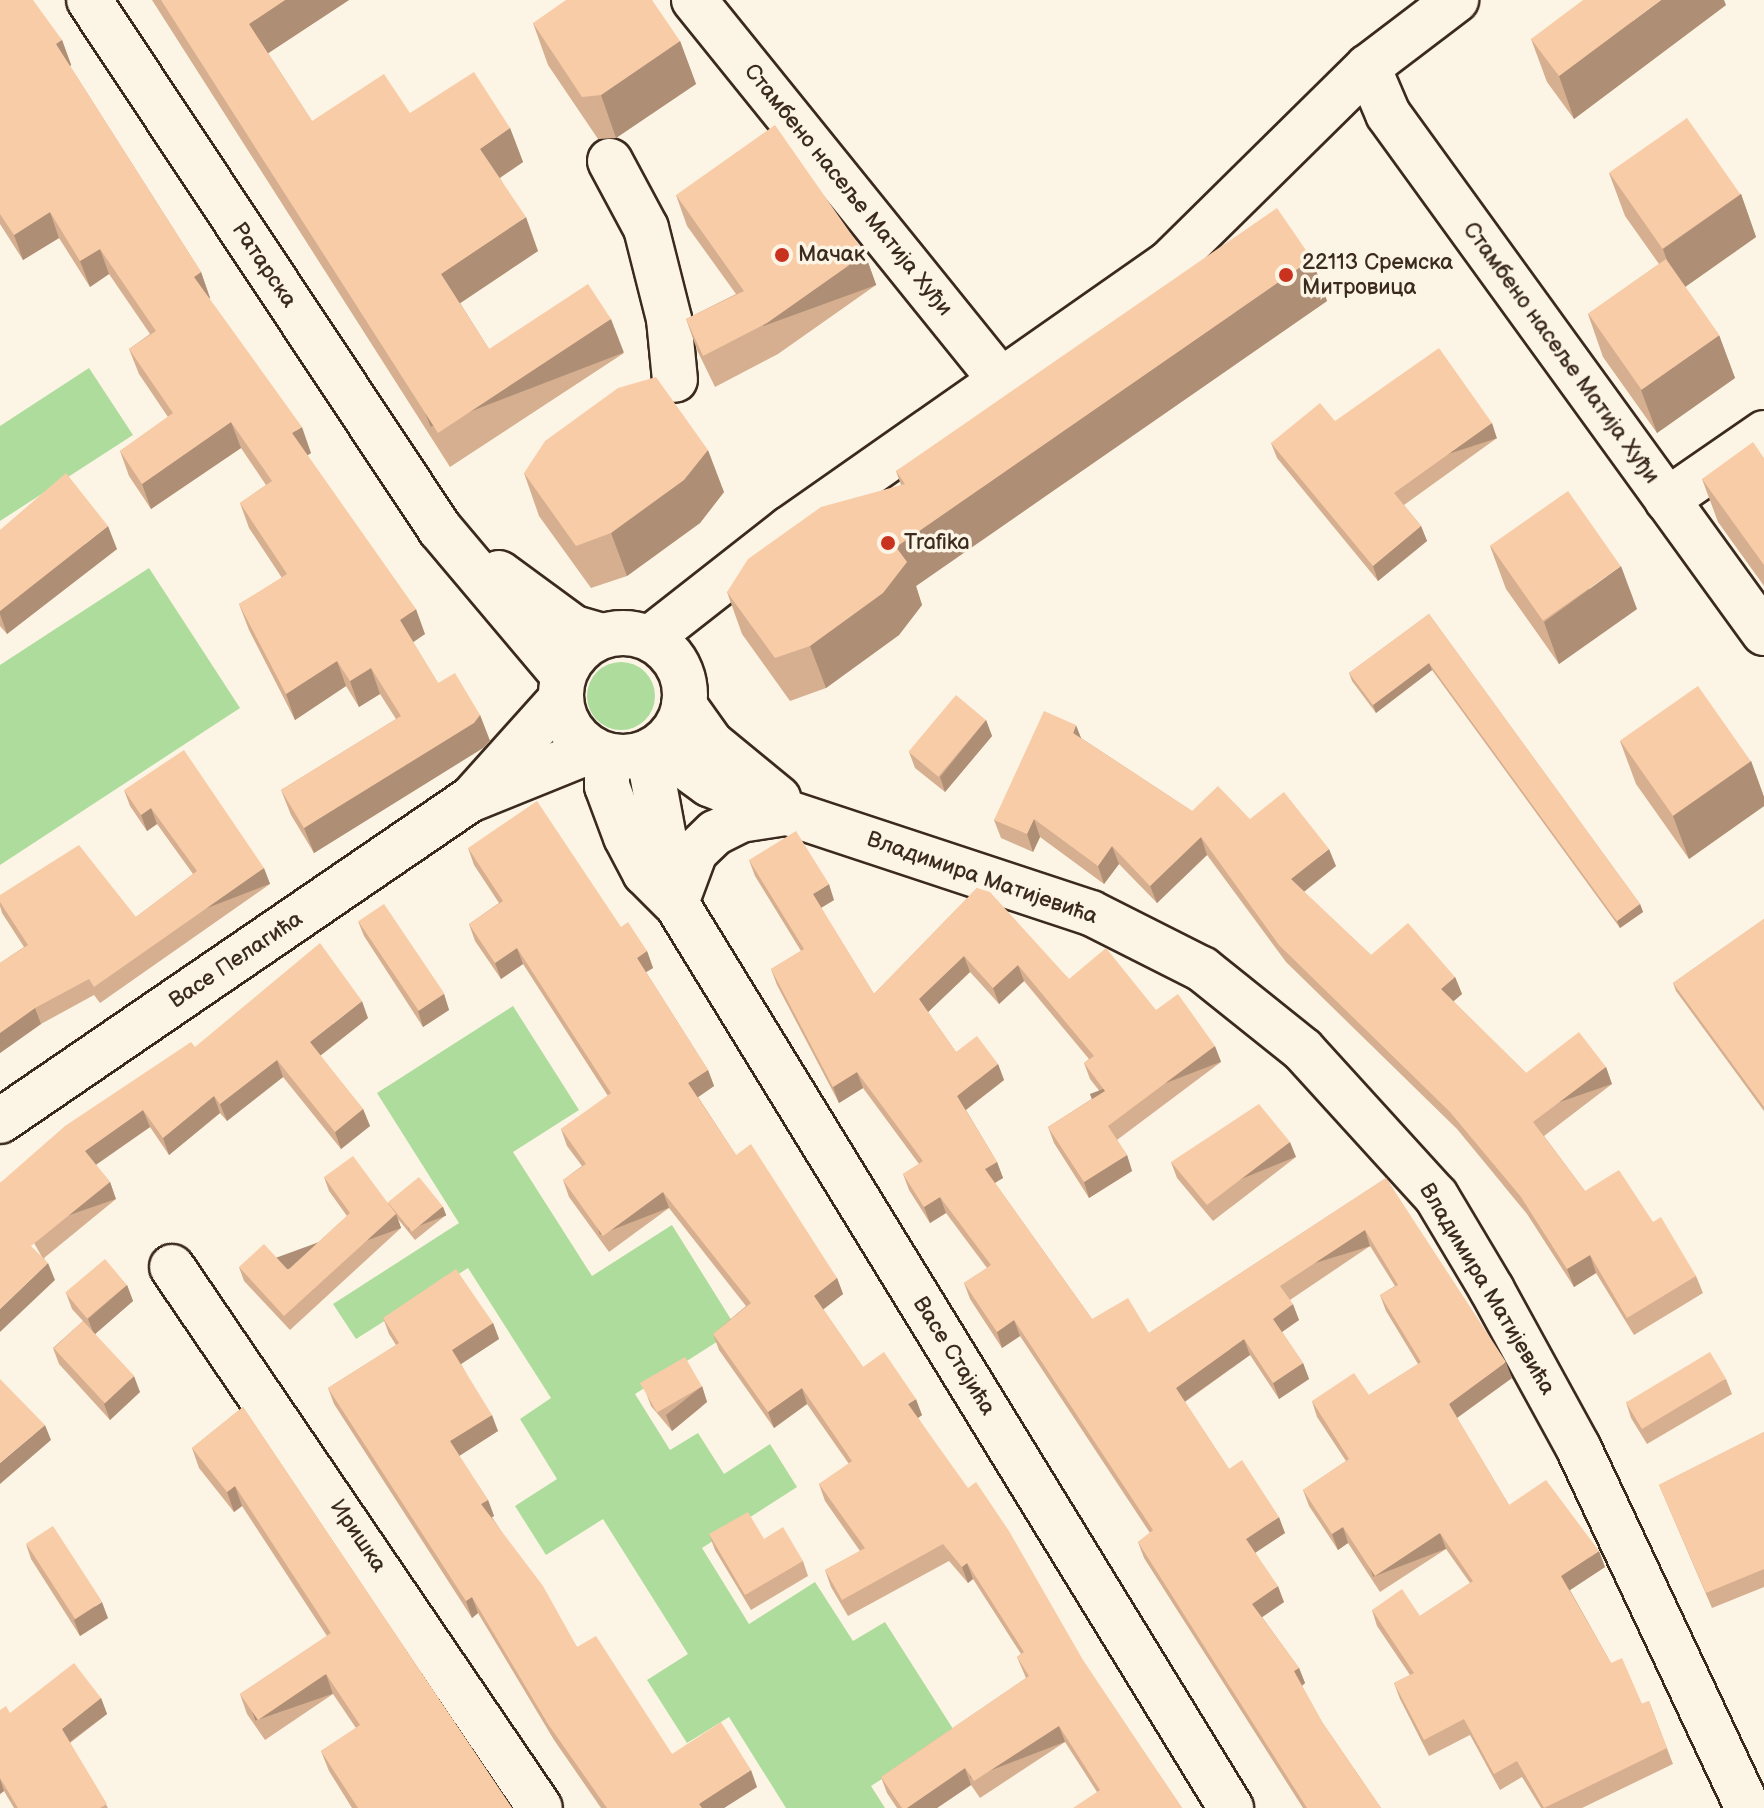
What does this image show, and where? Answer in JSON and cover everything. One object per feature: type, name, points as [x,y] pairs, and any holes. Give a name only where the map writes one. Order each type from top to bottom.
[{"type":"street","name":"Ратарска","points":[[89,0],[440,529],[562,688]]},
{"type":"street","name":"Стамбено насеље Матија Хуђи","points":[[694,0],[1002,382]]},
{"type":"street","points":[[789,529],[683,689],[627,751],[570,730],[562,688],[575,654],[602,636],[650,638],[789,529],[1168,264],[1368,67],[1456,0]]},
{"type":"street","name":"Стамбено насеље Матија Хуђи","points":[[1368,67],[1388,114],[1764,633]]},
{"type":"street","points":[[610,161],[646,228],[669,319],[675,380]]},
{"type":"street","points":[[1667,500],[1764,433]]},
{"type":"street","name":"Ратарска","points":[[440,529],[574,628],[602,636]]},
{"type":"street","points":[[650,638],[683,689]]},
{"type":"street","name":"Васе Пелагића","points":[[0,1121],[472,798],[562,688]]},
{"type":"street","name":"Владимира Матијевића","points":[[683,689],[711,743],[796,812]]},
{"type":"street","name":"Васе Пелагића","points":[[472,798],[627,751]]},
{"type":"street","name":"Владимира Матијевића","points":[[627,751],[709,784],[1091,913],[1202,969],[1367,1112],[1436,1196],[1578,1447],[1734,1802]]},
{"type":"street","name":"Васе Стајића","points":[[627,751],[676,903],[1231,1808]]},
{"type":"street","points":[[676,903],[695,852],[715,833],[740,820],[796,812]]},
{"type":"street","name":"Иришка","points":[[172,1267],[540,1808]]},
{"type":"green space","points":[[89,368],[133,435],[0,521],[0,426]]},
{"type":"green space","points":[[149,568],[240,708],[0,865],[0,665]]},
{"type":"green space","points":[[621,662],[634,664],[645,672],[653,683],[653,709],[645,720],[634,728],[621,730],[608,728],[597,720],[589,709],[587,696],[589,683],[597,672],[608,664]]},
{"type":"green space","points":[[513,1006],[579,1110],[513,1152],[592,1276],[672,1225],[737,1329],[635,1394],[670,1450],[698,1433],[724,1474],[770,1444],[797,1487],[702,1548],[749,1624],[815,1582],[853,1641],[885,1622],[955,1732],[871,1786],[885,1808],[786,1808],[729,1717],[687,1743],[647,1680],[688,1654],[603,1519],[546,1555],[515,1506],[557,1479],[520,1419],[551,1398],[468,1268],[356,1339],[333,1304],[459,1223],[377,1093]]},
{"type":"building","points":[[0,0],[33,0],[62,40],[56,44],[201,272],[194,277],[302,427],[292,433],[416,609],[400,620],[438,683],[455,673],[480,715],[474,723],[304,828],[281,790],[401,716],[371,668],[350,681],[337,661],[286,694],[239,604],[287,574],[240,503],[272,481],[231,422],[142,484],[120,451],[173,413],[129,349],[156,331],[100,249],[80,261],[50,212],[14,235],[0,214]]},
{"type":"building","points":[[161,0],[285,0],[249,24],[312,121],[384,74],[410,113],[474,72],[510,128],[480,149],[526,217],[441,274],[489,349],[588,284],[611,319],[438,433]]},
{"type":"building","points":[[566,0],[652,0],[680,41],[601,95],[582,97],[533,23]]},
{"type":"building","points":[[1583,0],[1661,0],[1559,76],[1531,39]]},
{"type":"building","points":[[1687,118],[1740,194],[1663,249],[1609,172]]},
{"type":"building","name":"Мачак","points":[[775,125],[865,254],[767,323],[703,356],[686,319],[744,291],[676,195]]},
{"type":"building","points":[[1277,208],[1312,259],[896,547],[907,562],[883,593],[810,646],[775,658],[727,592],[748,559],[821,507],[905,484],[896,471]]},
{"type":"building","points":[[1666,259],[1719,335],[1642,390],[1588,313]]},
{"type":"building","points":[[1439,348],[1492,423],[1394,493],[1421,526],[1373,566],[1271,443],[1320,403],[1335,421]]},
{"type":"building","points":[[656,377],[708,450],[684,480],[611,533],[576,546],[524,473],[545,441],[618,388]]},
{"type":"building","points":[[1753,442],[1764,458],[1764,565],[1702,479]]},
{"type":"building","points":[[66,473],[108,526],[0,611],[0,530]]},
{"type":"building","points":[[1568,491],[1621,566],[1543,621],[1490,545]]},
{"type":"building","points":[[1429,614],[1640,904],[1617,921],[1429,663],[1373,705],[1349,673]]},
{"type":"building","points":[[1698,686],[1751,761],[1673,816],[1620,740]]},
{"type":"building","points":[[956,695],[986,720],[938,777],[908,752]]},
{"type":"building","points":[[1044,711],[1076,725],[1073,733],[1192,811],[1218,786],[1250,819],[1284,792],[1329,849],[1291,879],[1371,955],[1408,923],[1455,977],[1441,989],[1526,1073],[1579,1032],[1606,1067],[1533,1122],[1585,1191],[1619,1170],[1653,1222],[1661,1217],[1696,1276],[1627,1318],[1590,1255],[1567,1269],[1521,1197],[1450,1112],[1279,945],[1201,837],[1150,886],[1112,846],[1098,866],[1034,819],[1027,834],[994,820]]},
{"type":"building","points":[[184,750],[264,868],[94,987],[89,979],[35,1008],[0,1033],[0,963],[28,945],[0,902],[0,895],[79,845],[136,917],[197,871],[151,808],[141,815],[124,790]]},
{"type":"building","points":[[537,801],[621,927],[628,922],[647,951],[637,958],[708,1070],[688,1083],[736,1155],[751,1144],[837,1278],[814,1296],[863,1367],[884,1352],[916,1399],[908,1404],[968,1488],[976,1482],[1009,1531],[1083,1660],[1182,1808],[1073,1808],[1100,1790],[1059,1726],[974,1781],[965,1768],[907,1808],[902,1808],[881,1777],[1029,1676],[1017,1657],[1024,1652],[967,1563],[962,1567],[943,1544],[842,1600],[825,1570],[865,1548],[819,1484],[852,1461],[802,1388],[768,1412],[713,1334],[751,1303],[663,1192],[603,1236],[563,1180],[586,1164],[561,1129],[611,1093],[517,948],[495,963],[469,924],[503,901],[468,848]]},
{"type":"building","points":[[796,831],[829,884],[813,894],[874,994],[977,888],[990,892],[1069,979],[1106,948],[1156,1010],[1178,994],[1215,1046],[1108,1126],[1127,1155],[1084,1182],[1048,1127],[1105,1091],[1084,1063],[1094,1056],[1018,965],[993,988],[964,956],[919,999],[956,1052],[977,1036],[998,1064],[957,1096],[997,1162],[985,1169],[1092,1319],[1128,1298],[1149,1333],[1386,1178],[1506,1362],[1449,1404],[1509,1505],[1546,1480],[1599,1551],[1561,1576],[1611,1663],[1622,1658],[1642,1704],[1649,1701],[1667,1748],[1544,1808],[1517,1761],[1494,1774],[1464,1719],[1424,1740],[1394,1683],[1414,1673],[1372,1610],[1402,1589],[1420,1616],[1473,1581],[1440,1533],[1375,1576],[1343,1527],[1332,1534],[1303,1490],[1349,1459],[1312,1401],[1354,1373],[1369,1395],[1421,1362],[1380,1295],[1398,1285],[1365,1230],[1280,1286],[1293,1304],[1273,1319],[1303,1363],[1273,1383],[1244,1339],[1176,1388],[1229,1469],[1242,1460],[1279,1517],[1246,1539],[1278,1586],[1252,1604],[1299,1668],[1294,1671],[1322,1722],[1381,1808],[1307,1808],[1138,1542],[1153,1530],[1014,1320],[997,1332],[964,1283],[991,1265],[940,1197],[924,1207],[903,1174],[923,1161],[857,1072],[833,1087],[771,969],[804,949],[749,860]]},
{"type":"building","points":[[384,904],[444,994],[419,1011],[358,921]]},
{"type":"building","points":[[1764,919],[1764,1107],[1673,983]]},
{"type":"building","points":[[320,943],[362,1001],[310,1042],[363,1109],[335,1132],[277,1060],[220,1104],[214,1096],[163,1138],[143,1110],[85,1151],[110,1182],[31,1246],[48,1263],[0,1309],[0,1183],[65,1126],[191,1042],[195,1047]]},
{"type":"building","points":[[1259,1104],[1290,1142],[1207,1205],[1171,1162]]},
{"type":"building","points":[[353,1156],[396,1214],[284,1316],[239,1267],[264,1244],[288,1270],[350,1213],[324,1177]]},
{"type":"building","points":[[419,1177],[443,1207],[412,1232],[388,1202]]},
{"type":"building","points":[[105,1259],[127,1285],[87,1318],[65,1292]]},
{"type":"building","points":[[456,1269],[493,1323],[452,1350],[492,1415],[450,1441],[488,1500],[481,1504],[543,1586],[577,1647],[596,1636],[672,1754],[721,1722],[751,1770],[699,1804],[702,1808],[607,1808],[548,1724],[472,1597],[466,1601],[328,1388],[399,1343],[383,1318]]},
{"type":"building","points":[[83,1321],[134,1376],[105,1403],[54,1348]]},
{"type":"building","points":[[1710,1352],[1726,1379],[1642,1429],[1626,1402]]},
{"type":"building","points":[[685,1357],[702,1386],[657,1412],[640,1383]]},
{"type":"building","points":[[0,1379],[45,1425],[0,1463]]},
{"type":"building","points":[[243,1407],[512,1808],[358,1808],[321,1751],[360,1725],[326,1674],[258,1720],[240,1694],[331,1633],[235,1486],[227,1492],[192,1448]]},
{"type":"building","points":[[1764,1432],[1764,1569],[1706,1593],[1659,1485]]},
{"type":"building","points":[[748,1512],[764,1539],[783,1527],[803,1561],[745,1595],[709,1534]]},
{"type":"building","points":[[53,1526],[102,1601],[75,1619],[26,1543]]},
{"type":"building","points":[[74,1663],[101,1698],[62,1729],[107,1804],[100,1808],[18,1808],[0,1778],[0,1710],[6,1706],[10,1713]]},
{"type":"place","name":"Мачак","points":[[782,255]]},
{"type":"place","name":"22113 Сремска Митровица","points":[[1286,275]]},
{"type":"place","name":"Trafika","points":[[888,543]]}]
